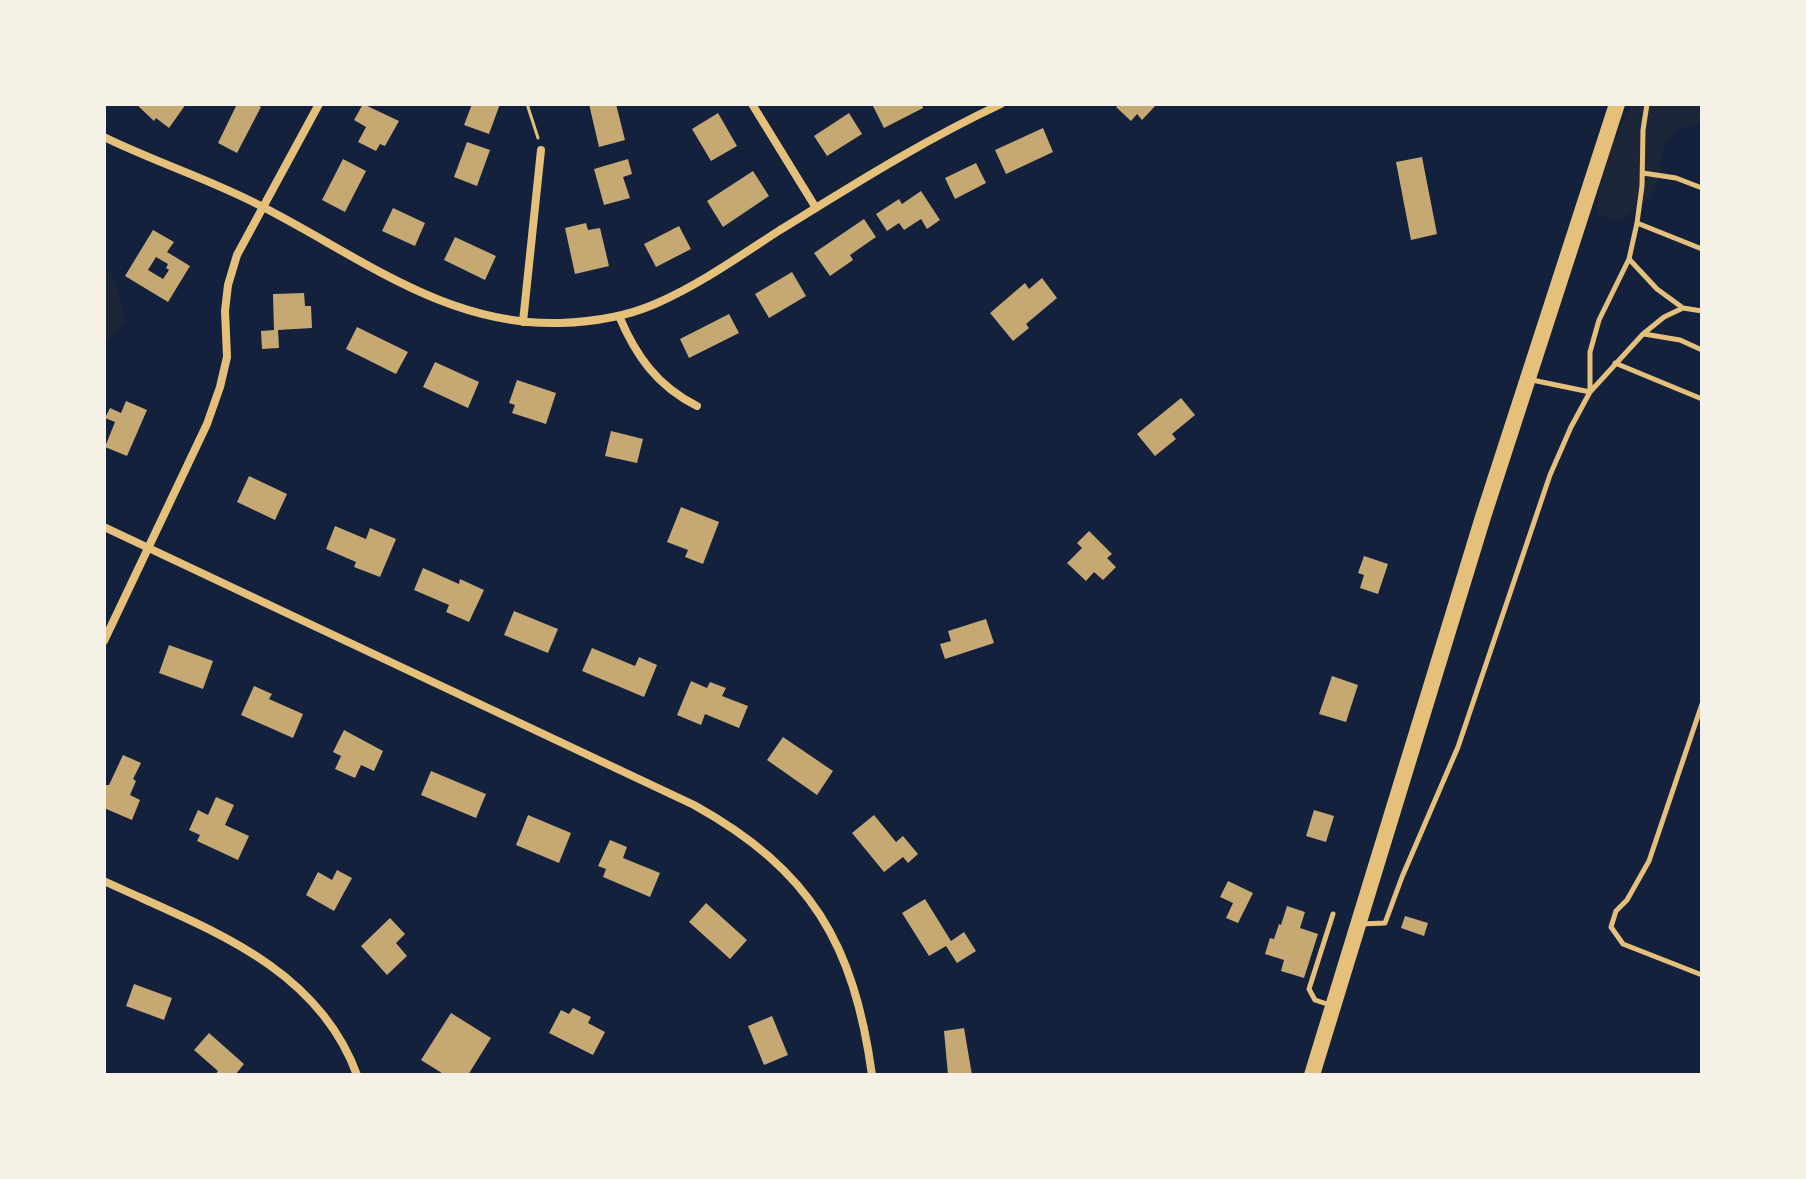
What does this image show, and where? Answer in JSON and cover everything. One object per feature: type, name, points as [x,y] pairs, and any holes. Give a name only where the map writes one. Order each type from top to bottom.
[{"type":"main road","points":[[1312,1075],[1483,517],[1617,104]]},
{"type":"street","points":[[104,641],[207,424],[220,387],[227,357],[225,311],[228,285],[237,255],[319,104]]},
{"type":"street","points":[[752,104],[816,208]]},
{"type":"street","points":[[104,137],[223,187],[461,310],[523,322],[585,322],[619,316],[654,304],[699,282],[930,138],[1001,104]]},
{"type":"street","points":[[523,322],[541,150]]},
{"type":"street","points":[[619,316],[649,371],[672,391],[697,406]]},
{"type":"street","points":[[104,527],[694,805],[756,844],[783,867],[808,897],[840,951],[858,1001],[872,1075]]},
{"type":"street","points":[[104,881],[266,960],[292,981],[315,1006],[336,1033],[357,1075]]},
{"type":"lane","points":[[1590,392],[1590,352],[1599,320],[1629,259],[1637,223],[1647,104]]},
{"type":"lane","points":[[1643,173],[1676,178],[1702,188]]},
{"type":"lane","points":[[1637,223],[1702,249]]},
{"type":"lane","points":[[1629,259],[1657,289],[1683,308],[1702,311]]},
{"type":"lane","points":[[1359,924],[1385,923],[1458,747],[1550,475],[1590,392],[1643,334],[1664,317],[1683,308]]},
{"type":"lane","points":[[1643,334],[1680,340],[1702,350]]},
{"type":"lane","points":[[1615,363],[1702,399]]},
{"type":"lane","points":[[1527,379],[1590,392]]},
{"type":"lane","points":[[1702,704],[1649,861],[1627,900],[1616,911],[1611,927],[1623,944],[1702,975]]},
{"type":"lane","points":[[1333,914],[1309,989],[1315,1000],[1333,1006]]},
{"type":"path","points":[[527,104],[541,150]]},
{"type":"shaded area","points":[[1633,104],[1702,104],[1702,123],[1680,129],[1672,135],[1665,145],[1653,191],[1630,214],[1616,221],[1598,214],[1599,189],[1614,141]]},
{"type":"shaded area","points":[[104,264],[117,289],[125,322],[104,344]]},
{"type":"building","points":[[136,104],[186,104],[169,128],[156,118],[154,121]]},
{"type":"building","points":[[237,104],[261,107],[237,153],[218,143]]},
{"type":"building","points":[[363,104],[399,121],[385,146],[380,144],[376,151],[358,142],[366,127],[354,120]]},
{"type":"building","points":[[472,104],[500,104],[489,134],[464,125]]},
{"type":"building","points":[[589,104],[616,104],[625,140],[599,147]]},
{"type":"building","points":[[922,104],[923,108],[884,128],[873,106]]},
{"type":"building","points":[[1119,104],[1157,104],[1142,120],[1137,114],[1131,121],[1116,107]]},
{"type":"building","points":[[718,113],[737,146],[711,161],[692,129]]},
{"type":"building","points":[[849,113],[862,134],[827,156],[814,136]]},
{"type":"building","points":[[1043,128],[1053,152],[1006,174],[995,150]]},
{"type":"building","points":[[467,142],[490,150],[477,186],[454,177]]},
{"type":"building","points":[[1422,157],[1437,234],[1411,240],[1396,162]]},
{"type":"building","points":[[343,159],[366,171],[345,212],[322,200]]},
{"type":"building","points":[[628,159],[632,174],[623,177],[630,198],[604,205],[594,169]]},
{"type":"building","points":[[976,163],[986,183],[955,199],[945,178]]},
{"type":"building","points":[[753,171],[769,196],[723,227],[707,201]]},
{"type":"building","points":[[921,191],[940,220],[927,229],[921,219],[904,230],[899,223],[887,231],[876,214],[899,199],[902,204]]},
{"type":"building","points":[[393,208],[425,223],[415,246],[382,231]]},
{"type":"building","points":[[864,219],[876,237],[850,255],[853,260],[830,276],[814,253]]},
{"type":"building","points":[[586,223],[588,230],[600,228],[609,266],[575,274],[565,228]]},
{"type":"building","points":[[679,226],[691,249],[656,267],[644,244]]},
{"type":"building","points":[[153,230],[174,242],[167,252],[190,266],[168,302],[125,276]],"holes":[[[156,257],[168,264],[166,268],[169,270],[163,279],[148,270]]]},
{"type":"building","points":[[455,237],[496,256],[485,280],[444,260]]},
{"type":"building","points":[[792,272],[806,296],[769,318],[755,294]]},
{"type":"building","points":[[1042,278],[1057,298],[1026,324],[1029,328],[1013,341],[990,313],[1025,283],[1029,289]]},
{"type":"building","points":[[304,293],[305,306],[311,306],[312,328],[278,330],[279,348],[262,349],[261,331],[274,330],[273,294]]},
{"type":"building","points":[[729,314],[739,333],[689,358],[680,339]]},
{"type":"building","points":[[357,327],[408,352],[396,374],[346,349]]},
{"type":"building","points":[[435,362],[479,382],[468,408],[423,387]]},
{"type":"building","points":[[517,380],[556,393],[546,424],[512,413],[515,405],[509,403]]},
{"type":"building","points":[[1181,398],[1195,415],[1172,434],[1176,439],[1155,456],[1137,434]]},
{"type":"building","points":[[126,401],[147,410],[127,456],[105,447],[115,422],[105,418],[110,408],[121,413]]},
{"type":"building","points":[[611,431],[643,439],[637,463],[605,456]]},
{"type":"building","points":[[249,476],[287,494],[275,520],[237,502]]},
{"type":"building","points":[[681,507],[719,522],[703,564],[685,557],[688,550],[667,542]]},
{"type":"building","points":[[335,526],[366,539],[370,528],[396,539],[380,577],[354,567],[356,562],[326,549]]},
{"type":"building","points":[[1089,531],[1112,554],[1107,558],[1116,567],[1103,580],[1094,572],[1086,581],[1067,563],[1082,548],[1077,543]]},
{"type":"building","points":[[1364,556],[1388,564],[1378,594],[1360,588],[1364,575],[1358,573]]},
{"type":"building","points":[[423,568],[459,584],[460,579],[484,590],[469,622],[446,612],[449,605],[414,590]]},
{"type":"building","points":[[514,611],[558,629],[548,653],[504,635]]},
{"type":"building","points":[[986,619],[994,643],[945,659],[940,644],[951,641],[948,631]]},
{"type":"building","points":[[169,645],[213,661],[203,689],[159,673]]},
{"type":"building","points":[[592,648],[635,666],[639,657],[657,665],[644,697],[582,671]]},
{"type":"building","points":[[1332,676],[1358,685],[1346,722],[1319,714]]},
{"type":"building","points":[[691,681],[707,688],[710,682],[726,688],[722,696],[748,706],[739,728],[705,714],[701,725],[677,715]]},
{"type":"building","points":[[254,686],[272,694],[269,699],[303,714],[293,738],[241,715]]},
{"type":"building","points":[[344,730],[383,751],[374,771],[361,765],[355,778],[335,769],[341,756],[333,752]]},
{"type":"building","points":[[783,737],[833,771],[817,795],[767,760]]},
{"type":"building","points":[[123,755],[141,763],[130,795],[140,800],[132,820],[104,808],[104,785],[109,785]]},
{"type":"building","points":[[431,771],[486,794],[476,818],[421,795]]},
{"type":"building","points":[[216,797],[234,805],[225,825],[249,836],[238,860],[197,841],[200,835],[189,830],[198,810],[208,815]]},
{"type":"building","points":[[1314,810],[1334,816],[1326,842],[1306,836]]},
{"type":"building","points":[[528,815],[571,833],[559,863],[516,845]]},
{"type":"building","points":[[874,815],[896,842],[903,836],[918,854],[908,863],[903,857],[884,872],[852,833]]},
{"type":"building","points":[[610,840],[627,847],[623,858],[660,873],[650,897],[603,877],[606,869],[598,866]]},
{"type":"building","points":[[337,870],[352,878],[334,911],[306,895],[318,872],[332,880]]},
{"type":"building","points":[[1228,881],[1253,893],[1238,923],[1226,918],[1233,903],[1220,897]]},
{"type":"building","points":[[925,899],[951,941],[964,932],[976,951],[957,963],[946,946],[929,956],[902,913]]},
{"type":"building","points":[[706,903],[747,940],[730,959],[689,922]]},
{"type":"building","points":[[1287,906],[1305,912],[1300,928],[1318,934],[1304,978],[1281,971],[1284,960],[1265,954],[1270,938],[1274,939],[1281,925]]},
{"type":"building","points":[[1405,916],[1428,923],[1424,936],[1401,928]]},
{"type":"building","points":[[390,918],[405,934],[396,943],[407,956],[387,975],[361,946]]},
{"type":"building","points":[[134,984],[172,998],[164,1020],[126,1006]]},
{"type":"building","points":[[573,1008],[591,1017],[588,1023],[605,1032],[593,1055],[549,1033],[561,1010],[569,1014]]},
{"type":"building","points":[[451,1013],[491,1038],[468,1075],[445,1075],[421,1060]]},
{"type":"building","points":[[772,1016],[788,1055],[764,1065],[748,1026]]},
{"type":"building","points":[[964,1028],[972,1075],[948,1075],[944,1031]]},
{"type":"building","points":[[209,1033],[244,1064],[235,1075],[215,1075],[218,1071],[194,1050]]}]
